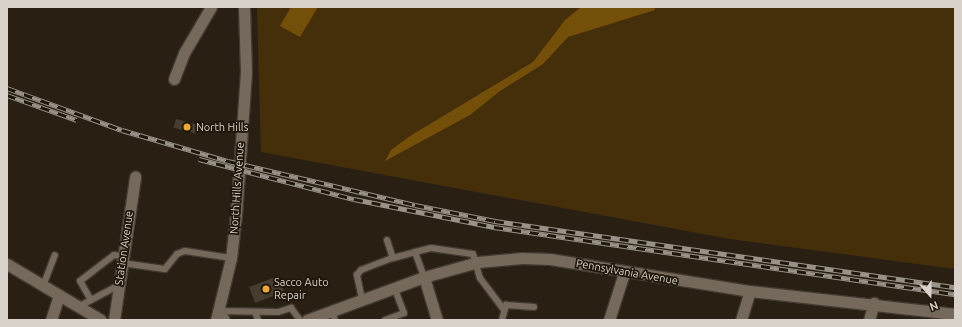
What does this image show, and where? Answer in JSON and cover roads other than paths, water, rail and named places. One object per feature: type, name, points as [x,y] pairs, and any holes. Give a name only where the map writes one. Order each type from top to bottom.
[{"type":"main road","points":[[174,79],[184,53],[211,7]]},
{"type":"main road","name":"North Hills Avenue","points":[[220,317],[231,258],[245,86],[244,7]]},
{"type":"main road","name":"Station Avenue","points":[[114,320],[135,176]]},
{"type":"main road","name":"Pennsylvania Avenue","points":[[307,320],[333,315],[362,299],[394,287],[475,262],[550,259],[624,273],[750,291],[874,303],[955,314]]},
{"type":"main road","points":[[7,264],[101,320]]},
{"type":"main road","points":[[609,320],[624,273]]},
{"type":"main road","points":[[424,277],[437,320]]},
{"type":"main road","points":[[741,320],[750,291]]},
{"type":"main road","points":[[51,320],[59,295]]},
{"type":"main road","points":[[869,320],[874,303]]},
{"type":"lane","points":[[386,240],[393,258]]},
{"type":"lane","points":[[362,299],[357,275],[361,270],[393,258],[430,248],[473,254],[480,278],[503,308],[502,320]]},
{"type":"lane","points":[[91,300],[80,281],[114,255],[123,259],[165,269],[177,254],[185,251],[231,258]]},
{"type":"lane","points":[[415,252],[424,277]]},
{"type":"lane","points":[[43,286],[55,255]]},
{"type":"lane","points":[[78,307],[119,285]]},
{"type":"lane","points":[[385,320],[404,313],[394,287]]},
{"type":"lane","points":[[503,308],[506,305],[534,307]]},
{"type":"lane","points":[[220,317],[255,312],[278,312],[291,308],[300,320]]},
{"type":"lane","points":[[255,312],[258,320]]},
{"type":"railway","points":[[7,88],[122,130],[228,161],[415,205],[495,221],[955,287]]},
{"type":"railway","points":[[7,95],[77,120]]},
{"type":"railway","points":[[199,159],[354,199],[494,227],[955,294]]},
{"type":"place","name":"North Hills","points":[[187,127]]},
{"type":"place","name":"Sacco Auto Repair","points":[[266,289]]}]
